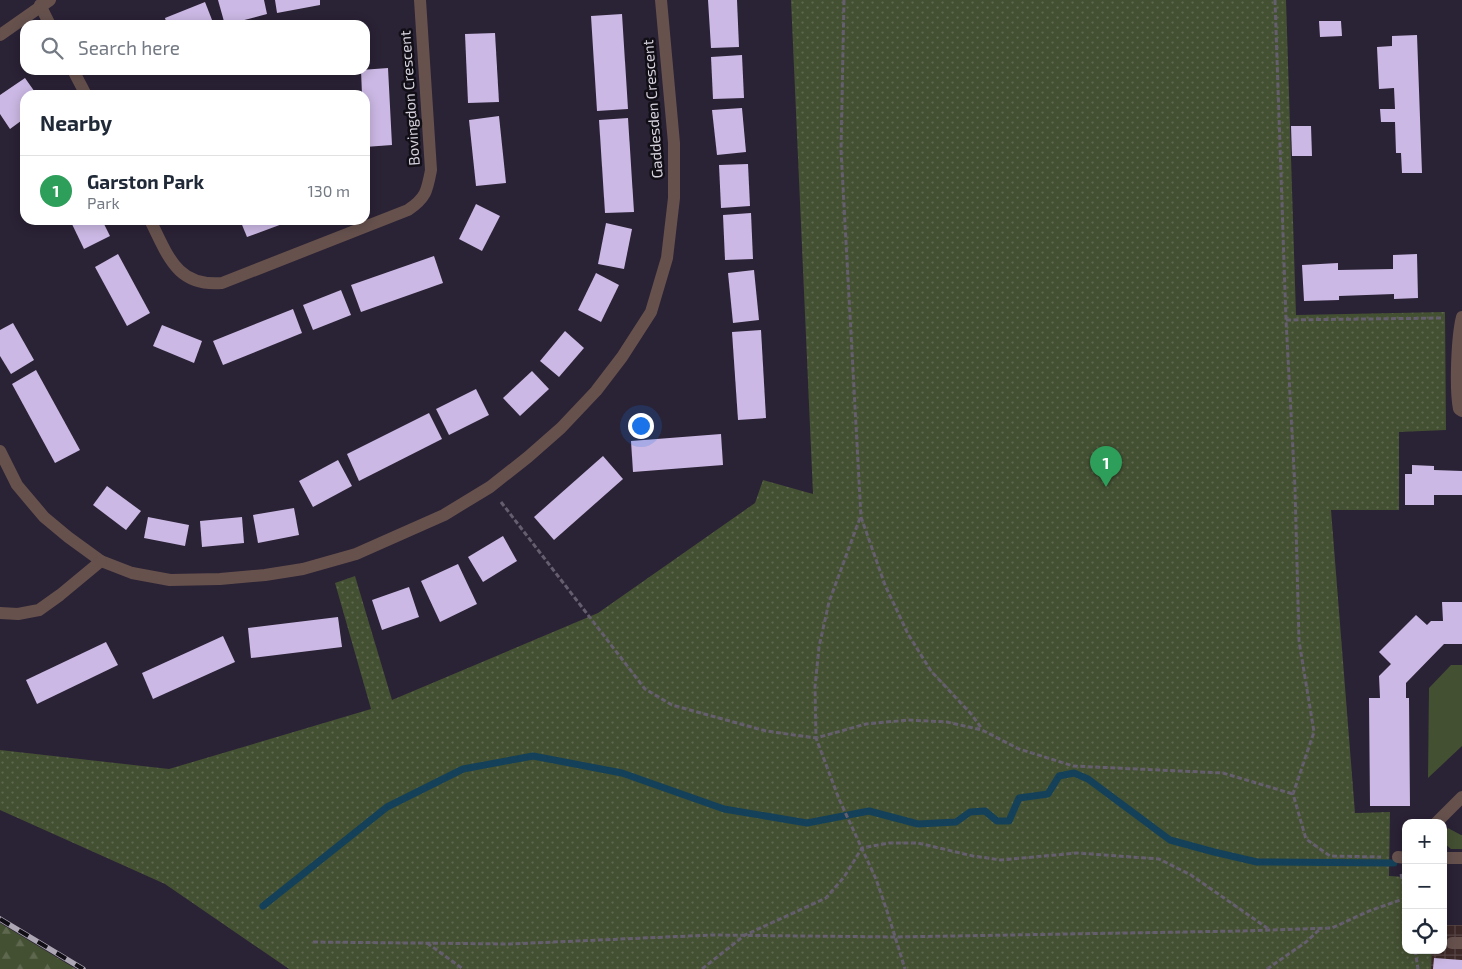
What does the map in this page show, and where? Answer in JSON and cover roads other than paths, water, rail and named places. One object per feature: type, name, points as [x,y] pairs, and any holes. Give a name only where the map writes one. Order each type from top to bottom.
[{"type":"street","name":"Bovingdon Crescent","points":[[370,225],[408,210],[419,202],[427,190],[431,170],[420,0]]},
{"type":"street","name":"Gaddesden Crescent","points":[[0,451],[17,485],[44,517],[100,561],[132,573],[170,580],[220,579],[265,575],[303,569],[356,554],[444,515],[490,487],[561,428],[596,391],[622,357],[651,312],[666,258],[674,198],[674,143],[661,0]]},
{"type":"street","points":[[21,20],[45,3],[49,20]]},
{"type":"street","points":[[0,35],[20,21]]},
{"type":"street","points":[[76,75],[83,90]]},
{"type":"street","name":"Bovingdon Crescent","points":[[153,225],[172,263],[182,274],[194,281],[207,284],[222,283],[370,225]]},
{"type":"street","points":[[1462,317],[1457,399],[1459,409],[1462,411]]},
{"type":"street","points":[[0,613],[18,614],[39,610],[100,561]]},
{"type":"street","points":[[1440,819],[1462,797]]},
{"type":"street","points":[[1447,858],[1462,858]]},
{"type":"waterway","points":[[263,906],[387,807],[463,769],[533,756],[622,773],[724,809],[807,823],[869,811],[918,824],[956,822],[970,812],[985,811],[997,821],[1009,821],[1019,798],[1048,794],[1059,776],[1074,773],[1088,779],[1170,840],[1257,862],[1394,863]]},
{"type":"railway","points":[[0,919],[83,969]]},
{"type":"place","name":"Garston Park","points":[[1106,487]]}]
